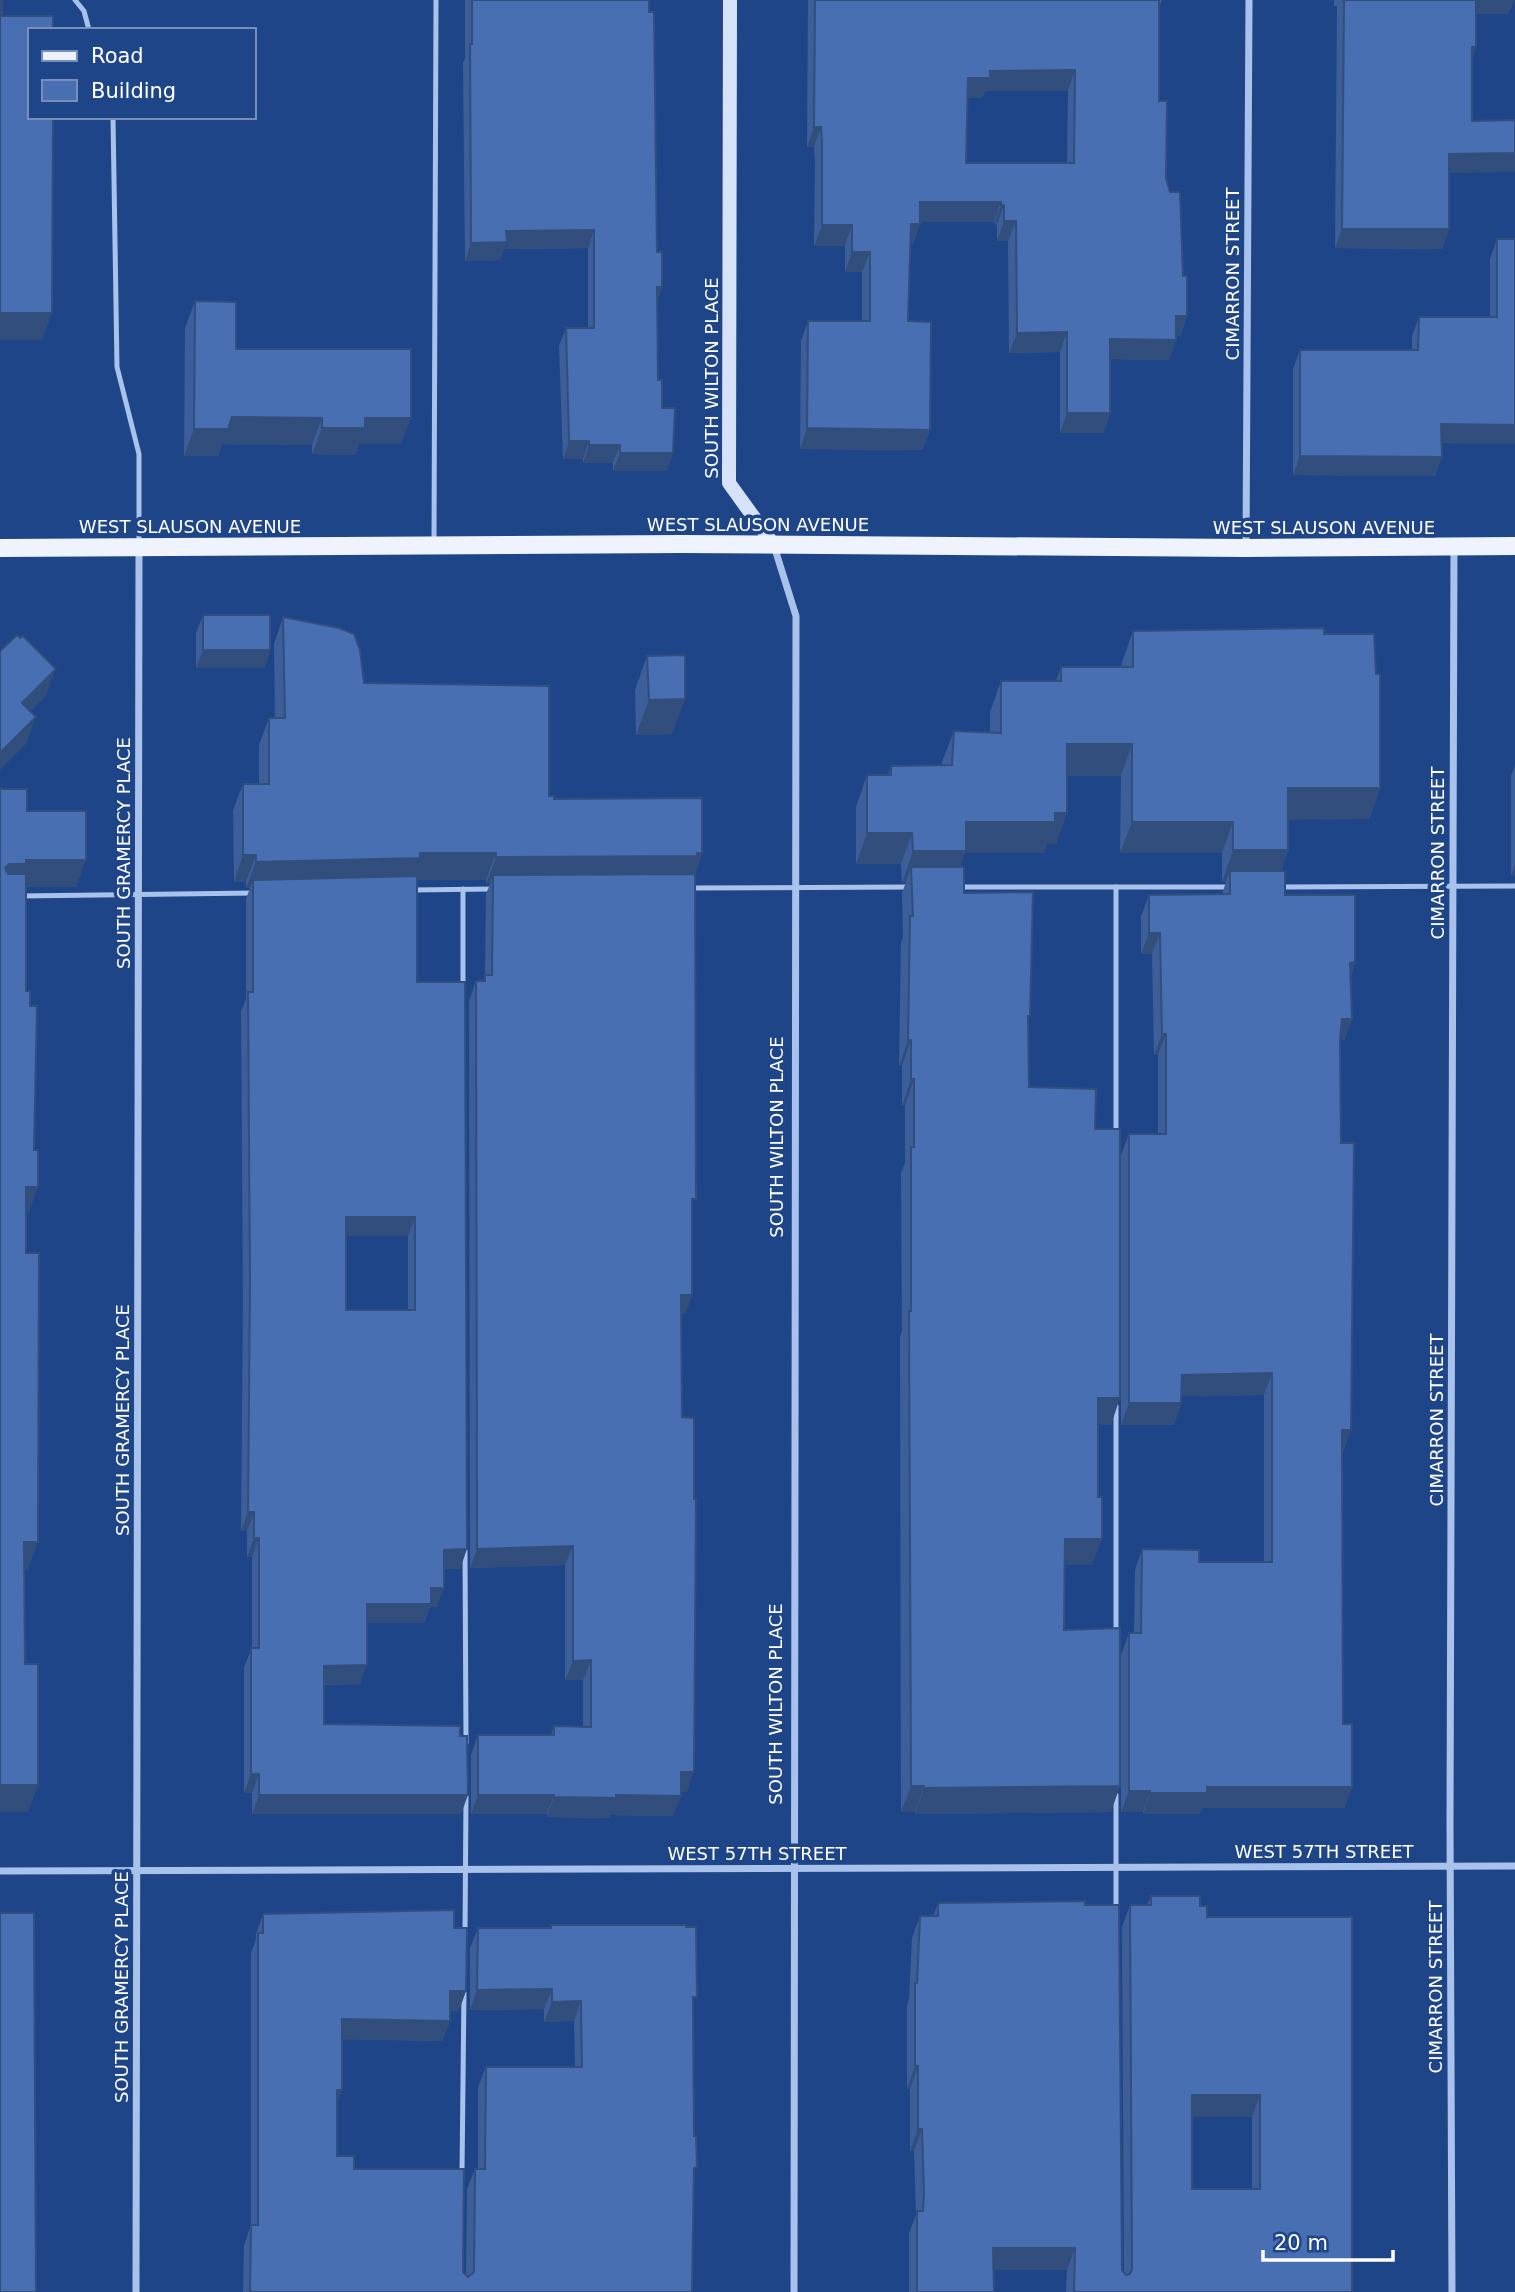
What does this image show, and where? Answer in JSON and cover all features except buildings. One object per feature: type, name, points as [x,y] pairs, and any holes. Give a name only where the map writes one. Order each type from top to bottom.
[{"type":"main road","name":"WEST SLAUSON AVENUE","points":[[0,548],[773,544],[1515,547]]},
{"type":"street","name":"SOUTH WILTON PLACE","points":[[730,0],[729,483],[773,544],[796,617],[794,2292]]},
{"type":"street","name":"CIMARRON STREET","points":[[1246,548],[1249,0]]},
{"type":"street","name":"SOUTH GRAMERCY PLACE","points":[[136,2292],[139,547]]},
{"type":"street","name":"CIMARRON STREET","points":[[1452,2292],[1450,1866],[1454,547]]},
{"type":"street","name":"WEST 57TH STREET","points":[[0,1871],[1515,1866]]},
{"type":"lane","points":[[75,0],[84,12],[88,28]]},
{"type":"lane","points":[[434,546],[436,0]]},
{"type":"lane","points":[[113,119],[117,367],[139,454],[139,547]]},
{"type":"lane","points":[[1278,887],[1515,886]]},
{"type":"lane","points":[[685,888],[916,887]]},
{"type":"lane","points":[[956,887],[1237,887]]},
{"type":"lane","points":[[1116,887],[1116,1138]]},
{"type":"lane","points":[[463,889],[463,1000]]},
{"type":"lane","points":[[409,890],[505,889]]},
{"type":"lane","points":[[14,896],[260,893]]},
{"type":"lane","points":[[1116,1402],[1116,1639]]},
{"type":"lane","points":[[465,1545],[466,1755]]},
{"type":"lane","points":[[465,1941],[466,1782]]},
{"type":"lane","points":[[1115,1792],[1116,1923]]},
{"type":"lane","points":[[462,2184],[464,1981]]}]
